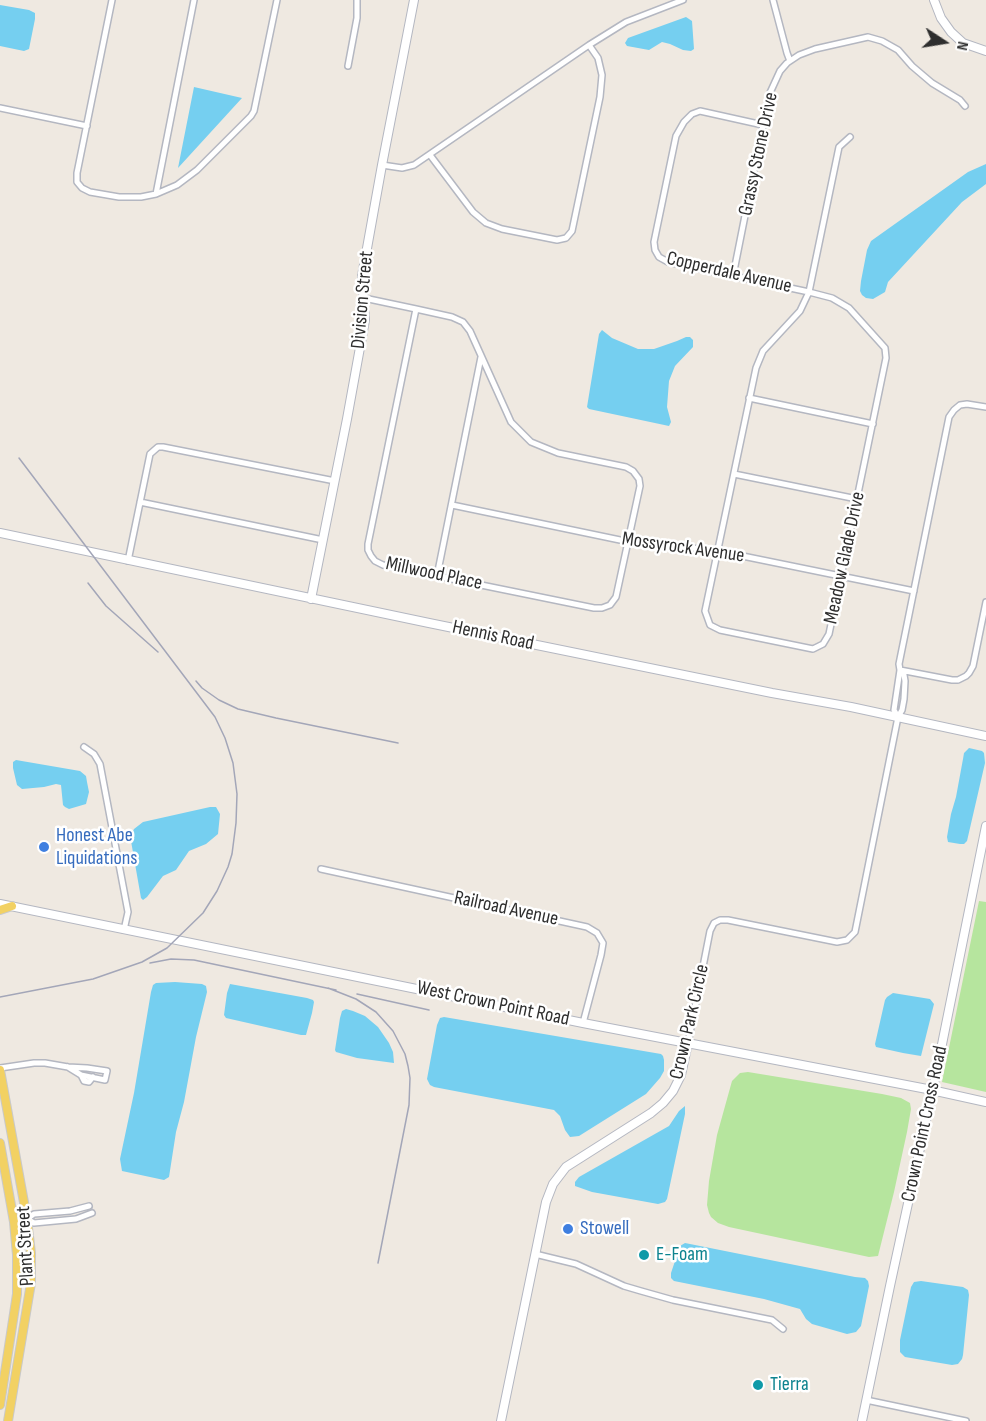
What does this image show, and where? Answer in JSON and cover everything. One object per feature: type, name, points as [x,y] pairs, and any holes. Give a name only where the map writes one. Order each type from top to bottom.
[{"type":"main road","points":[[0,910],[12,906]]},
{"type":"main road","name":"Plant Street","points":[[0,1069],[31,1253],[31,1283],[8,1421]]},
{"type":"main road","name":"Plant Street","points":[[0,1143],[14,1222],[17,1255],[17,1294],[0,1405]]},
{"type":"street","points":[[112,0],[77,182],[90,192],[119,197],[141,197],[177,186],[197,170],[251,116],[254,111],[277,0]]},
{"type":"street","points":[[156,194],[194,0]]},
{"type":"street","points":[[348,66],[357,18],[357,0]]},
{"type":"street","name":"Division Street","points":[[311,599],[365,320],[362,276],[414,0]]},
{"type":"street","points":[[382,165],[402,168],[414,165],[626,22],[683,0]]},
{"type":"street","points":[[774,0],[790,61],[815,49],[868,37],[882,41],[898,50],[932,83],[960,100],[965,106]]},
{"type":"street","points":[[934,0],[941,18],[951,33],[963,43],[986,51]]},
{"type":"street","points":[[430,155],[473,212],[486,223],[502,229],[546,238],[557,240],[566,238],[572,231],[600,97],[602,75],[598,58],[589,45]]},
{"type":"street","name":"Grassy Stone Drive","points":[[733,276],[769,95],[780,71],[790,61]]},
{"type":"street","points":[[0,108],[87,126]]},
{"type":"street","name":"Copperdale Avenue","points":[[763,124],[700,111],[692,114],[684,122],[676,136],[654,242],[655,250],[659,257],[668,262],[809,292]]},
{"type":"street","points":[[809,292],[839,147],[850,137]]},
{"type":"street","name":"Meadow Glade Drive","points":[[809,292],[832,298],[849,308],[885,348],[886,358],[829,634],[823,644],[813,649],[720,630],[710,625],[705,611],[750,398],[756,368],[763,351],[800,311],[809,292]]},
{"type":"street","name":"Millwood Place","points":[[364,298],[416,309],[452,317],[463,322],[470,331],[511,422],[531,442],[558,453],[626,467],[633,471],[639,479],[640,486],[616,597],[610,605],[594,608],[383,565],[375,561],[368,550],[416,309]]},
{"type":"street","points":[[437,576],[482,357]]},
{"type":"street","points":[[750,398],[873,424]]},
{"type":"street","points":[[898,717],[902,710],[905,689],[904,675],[899,664],[949,417],[960,405],[986,407]]},
{"type":"street","points":[[128,561],[150,454],[158,447],[334,481]]},
{"type":"street","points":[[734,474],[857,499]]},
{"type":"street","points":[[140,502],[322,540]]},
{"type":"street","name":"Mossyrock Avenue","points":[[452,505],[628,541],[718,551],[914,591]]},
{"type":"street","name":"Hennis Road","points":[[0,533],[645,668],[986,736]]},
{"type":"street","points":[[900,670],[952,680],[966,676],[973,666],[986,602]]},
{"type":"street","name":"Crown Park Circle","points":[[501,1421],[546,1202],[554,1184],[566,1167],[651,1113],[674,1091],[681,1075],[710,931],[714,923],[728,920],[837,942],[847,940],[855,932],[898,717]]},
{"type":"street","points":[[84,747],[94,754],[100,764],[128,912],[124,930]]},
{"type":"street","name":"Crown Point Cross Road","points":[[862,1421],[933,1090],[986,826]]},
{"type":"street","name":"Railroad Avenue","points":[[321,869],[587,927],[597,933],[603,943],[583,1023]]},
{"type":"street","name":"West Crown Point Road","points":[[0,904],[583,1023],[986,1102]]},
{"type":"street","points":[[0,1069],[45,1062],[107,1071],[105,1080],[81,1075],[68,1067]]},
{"type":"street","points":[[14,1222],[27,1220],[34,1214],[70,1211],[89,1206]]},
{"type":"street","points":[[27,1220],[34,1223],[76,1219],[92,1213]]},
{"type":"street","points":[[535,1254],[576,1263],[624,1286],[673,1300],[771,1320],[783,1329]]},
{"type":"street","points":[[866,1400],[966,1421]]},
{"type":"green space","points":[[979,901],[986,902],[986,1092],[942,1082]]},
{"type":"green space","points":[[748,1072],[882,1094],[901,1098],[910,1103],[907,1132],[878,1256],[869,1257],[729,1227],[718,1223],[711,1217],[707,1205],[717,1135],[732,1081],[740,1073]]},
{"type":"water","points":[[0,5],[35,13],[29,49],[24,51],[0,46]]},
{"type":"water","points":[[686,17],[692,21],[694,49],[691,51],[662,42],[649,50],[627,46],[625,43],[628,38]]},
{"type":"water","points":[[194,87],[242,98],[178,168]]},
{"type":"water","points":[[986,164],[986,184],[962,202],[888,282],[885,292],[873,299],[862,295],[861,281],[871,241],[968,172]]},
{"type":"water","points":[[602,330],[612,338],[638,349],[654,349],[686,337],[693,340],[693,347],[675,366],[669,381],[667,407],[671,422],[669,426],[587,407],[599,334]]},
{"type":"water","points":[[969,748],[982,751],[985,763],[967,841],[960,844],[948,842],[947,837],[964,753]]},
{"type":"water","points":[[16,760],[80,771],[86,776],[89,792],[86,804],[69,809],[65,807],[61,785],[22,789],[17,785],[13,768],[13,762]]},
{"type":"water","points":[[216,807],[220,814],[218,834],[206,844],[189,851],[176,870],[163,876],[143,900],[131,841],[134,829],[143,822]]},
{"type":"water","points":[[175,982],[202,984],[206,986],[207,992],[176,1132],[169,1177],[164,1180],[122,1171],[120,1159],[153,985]]},
{"type":"water","points":[[230,984],[313,1000],[306,1035],[226,1018],[224,1015]]},
{"type":"water","points":[[893,993],[930,999],[934,1004],[921,1056],[876,1047],[885,1000]]},
{"type":"water","points":[[346,1009],[365,1016],[378,1027],[393,1052],[394,1063],[357,1058],[336,1052],[340,1018],[342,1011]]},
{"type":"water","points":[[440,1018],[661,1054],[664,1060],[664,1071],[646,1094],[579,1136],[570,1137],[560,1116],[554,1110],[430,1085],[427,1079],[437,1025]]},
{"type":"water","points":[[685,1106],[665,1202],[658,1204],[592,1192],[575,1186],[579,1177],[669,1126]]},
{"type":"water","points":[[685,1243],[865,1278],[869,1286],[861,1326],[856,1332],[847,1334],[812,1324],[800,1309],[764,1299],[674,1281],[671,1273],[680,1246]]},
{"type":"water","points":[[914,1282],[963,1287],[968,1290],[963,1355],[958,1364],[905,1357],[900,1352],[900,1340],[911,1287]]},
{"type":"railway","points":[[0,997],[93,979],[142,962],[167,948],[203,913],[217,891],[232,854],[236,823],[237,794],[233,763],[215,717],[19,458]]},
{"type":"railway","points":[[88,583],[106,606],[158,652]]},
{"type":"railway","points":[[196,681],[219,700],[238,709],[398,743]]},
{"type":"railway","points":[[150,963],[171,959],[194,960],[336,990]]},
{"type":"railway","points":[[328,988],[356,999],[376,1012],[393,1031],[405,1054],[408,1066],[409,1105],[378,1263]]},
{"type":"railway","points":[[357,994],[429,1010]]},
{"type":"place","name":"Honest Abe Liquidations","points":[[44,847]]},
{"type":"place","name":"Stowell","points":[[568,1229]]},
{"type":"place","name":"E-Foam","points":[[644,1255]]},
{"type":"place","name":"Tierra","points":[[758,1385]]}]
